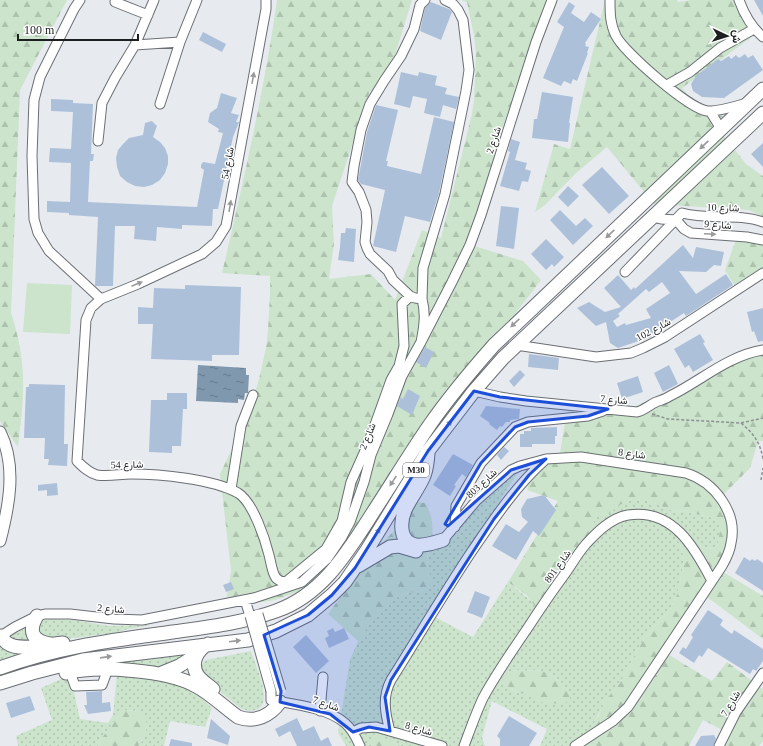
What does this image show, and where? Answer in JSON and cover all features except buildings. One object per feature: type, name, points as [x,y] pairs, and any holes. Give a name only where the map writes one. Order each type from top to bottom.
[{"type":"highway","name":"M30","points":[[0,668],[58,650],[108,641],[232,624],[276,611],[290,605],[313,589],[323,581],[343,558],[428,427],[455,390],[494,344],[763,89]]},
{"type":"highway","name":"M30","points":[[1,683],[32,673],[83,660],[248,640],[296,622],[308,615],[345,582],[428,451],[474,391],[516,345],[763,113]]},
{"type":"highway","points":[[428,451],[427,468],[404,511],[401,528],[406,540],[415,545],[426,545],[443,540]]},
{"type":"highway","points":[[355,568],[390,547],[399,546],[422,552],[432,549],[443,540]]},
{"type":"highway","points":[[37,616],[32,625],[33,635],[38,641],[52,644]]},
{"type":"highway","points":[[0,636],[7,643],[16,646],[30,647],[52,644],[108,641]]},
{"type":"highway","points":[[162,674],[195,656],[200,649],[208,644]]},
{"type":"highway","points":[[195,656],[194,666],[199,677],[239,710],[250,713],[259,712],[276,696]]},
{"type":"highway","points":[[1,683],[23,683],[70,672],[91,669],[162,674],[178,678],[197,686],[238,717],[244,719],[257,719],[273,711],[276,696]]},
{"type":"main road","points":[[0,432],[6,442],[10,463],[10,491],[0,541]]},
{"type":"street","points":[[80,0],[40,77],[34,100],[32,156],[34,219],[38,233],[49,251],[101,299]]},
{"type":"street","points":[[98,141],[102,104],[115,78],[135,45],[154,0]]},
{"type":"street","points":[[160,104],[180,42],[197,0]]},
{"type":"street","name":"شارع 54","points":[[266,0],[228,217],[222,234],[216,242],[202,254],[138,284],[101,299],[92,308],[86,320],[77,461],[88,471],[102,476],[129,474],[164,476],[218,484],[240,494],[247,501],[264,537],[274,575],[277,579],[283,582],[287,581],[326,550],[342,521],[351,482],[368,444],[391,380],[399,366],[404,346],[402,304],[410,296]]},
{"type":"street","points":[[422,299],[410,296],[393,280],[388,271],[370,254],[365,242],[367,222],[366,210],[352,182],[361,130],[370,104],[401,56],[414,29],[420,5],[425,0]]},
{"type":"street","points":[[421,342],[425,322],[425,308],[422,299],[424,268],[445,194],[469,70],[463,20],[453,4],[445,0]]},
{"type":"street","name":"شارع 2","points":[[0,636],[37,616],[52,613],[114,620],[142,620],[250,599],[302,582],[320,566],[333,551],[350,522],[364,482],[371,455],[402,376],[470,245],[536,42],[552,0]]},
{"type":"street","points":[[610,0],[611,22],[613,30],[620,42],[628,52],[692,105],[710,111],[748,103]]},
{"type":"street","points":[[739,0],[754,29],[763,37]]},
{"type":"street","points":[[115,2],[148,15]]},
{"type":"street","points":[[667,85],[690,72],[720,48],[754,29]]},
{"type":"street","points":[[135,45],[180,42]]},
{"type":"street","points":[[710,111],[720,129]]},
{"type":"street","name":"شارع 9","points":[[672,199],[684,229],[691,233],[747,237],[763,240]]},
{"type":"street","name":"شارع 10","points":[[653,217],[661,219],[679,217],[744,218],[763,222]]},
{"type":"street","points":[[625,272],[679,217]]},
{"type":"street","name":"شارع 102","points":[[516,345],[596,357],[631,352],[665,337],[763,273]]},
{"type":"street","name":"شارع 7","points":[[474,391],[500,397],[633,412],[641,411],[655,402],[670,396],[723,364],[745,355],[763,350]]},
{"type":"street","points":[[231,489],[241,426],[253,395]]},
{"type":"street","points":[[455,527],[456,506],[481,464],[515,427],[528,422],[588,416],[608,409]]},
{"type":"street","name":"شارع 8","points":[[390,731],[386,717],[385,698],[387,688],[391,680],[453,580],[494,519],[524,480],[546,459],[581,457],[679,471],[694,475],[707,483],[716,492],[728,511],[732,528],[732,543],[727,557],[628,707],[613,721],[575,746]]},
{"type":"street","name":"شارع 803","points":[[443,540],[476,501],[511,470],[546,459]]},
{"type":"street","name":"شارع 801","points":[[464,746],[483,698],[543,604],[586,544],[609,523],[623,517],[636,515],[652,517],[667,523],[686,538],[698,554],[712,581]]},
{"type":"street","points":[[250,599],[276,696]]},
{"type":"street","name":"شارع 7","points":[[719,746],[736,712],[763,673]]},
{"type":"street","points":[[320,711],[323,677]]},
{"type":"street","name":"شارع 7","points":[[276,696],[338,717],[353,732],[360,746]]},
{"type":"street","name":"شارع 8","points":[[353,732],[361,728],[369,727],[390,731],[406,737],[442,746]]},
{"type":"path","points":[[641,411],[668,419],[741,423],[763,418]]},
{"type":"path","points":[[741,423],[754,434],[761,448],[763,459]]},
{"type":"path","points":[[760,480],[763,468]]},
{"type":"highlighted area","points":[[474,391],[500,397],[608,409],[588,416],[528,422],[515,427],[481,463],[445,524],[448,526],[511,470],[546,459],[529,475],[494,519],[391,680],[385,697],[390,731],[369,727],[353,732],[330,714],[280,702],[281,691],[264,635],[308,615],[332,595],[355,568],[428,451]]},
{"type":"green space","points":[[0,0],[67,0],[20,90],[11,313],[19,341],[23,370],[18,447],[0,421]]},
{"type":"green space","points":[[277,0],[412,0],[383,94],[370,91],[332,206],[334,244],[329,279],[371,274],[395,300],[422,230],[441,238],[472,114],[476,53],[467,2],[461,0],[551,0],[501,132],[471,245],[523,261],[541,280],[440,412],[352,546],[308,586],[297,592],[275,600],[263,602],[226,603],[231,571],[220,474],[238,436],[258,383],[266,348],[270,276],[222,273],[259,103]]},
{"type":"green space","points":[[605,0],[677,0],[678,2],[692,0],[741,0],[756,34],[682,88],[694,100],[708,110],[724,117],[741,121],[724,136],[746,164],[763,176],[763,217],[749,210],[654,204],[607,147],[575,174],[545,205],[535,212],[554,144],[570,149]]},
{"type":"green space","points":[[737,237],[763,243],[763,273],[736,288],[725,270]]},
{"type":"green space","points":[[27,283],[72,285],[70,334],[23,332]]},
{"type":"green space","points":[[763,352],[763,441],[758,441],[750,468],[721,497],[732,520],[723,572],[763,596],[763,639],[699,591],[661,650],[712,681],[727,662],[763,689],[763,741],[759,746],[721,746],[728,733],[703,720],[689,746],[583,746],[601,709],[609,696],[620,683],[646,636],[670,609],[677,595],[684,561],[681,545],[673,534],[676,527],[684,529],[695,543],[712,549],[718,544],[720,529],[718,522],[710,517],[670,510],[646,499],[632,499],[620,505],[608,514],[599,515],[595,519],[589,534],[559,574],[543,605],[536,607],[526,595],[508,582],[558,501],[527,490],[534,465],[560,453],[566,416],[633,407]]},
{"type":"green space","points":[[521,467],[429,614],[473,637],[508,582],[531,601],[556,579],[589,535],[595,519],[599,515],[608,514],[620,505],[632,499],[646,499],[670,510],[710,517],[718,522],[720,529],[718,544],[712,549],[707,548],[673,534],[681,545],[684,561],[677,595],[670,609],[646,636],[620,683],[609,696],[601,709],[583,746],[540,746],[547,729],[492,701],[482,737],[485,746],[400,746],[389,741],[376,731],[373,738],[374,746],[346,746],[338,733],[350,660],[358,641],[383,604],[404,594],[425,590],[431,578],[427,564],[430,549],[464,508],[496,474]],"holes":[[[513,670],[538,670],[554,676],[570,693],[570,700],[518,693],[511,689]]]},
{"type":"green space","points":[[417,502],[425,503],[428,507],[433,528],[431,545],[427,556],[427,567],[431,576],[430,587],[425,590],[404,594],[384,604],[358,641],[328,614],[377,548],[394,531]]},
{"type":"green space","points":[[47,619],[73,620],[109,626],[151,625],[114,633],[57,640],[37,635],[39,623]]},
{"type":"green space","points":[[27,628],[31,642],[19,644],[7,637]]},
{"type":"green space","points":[[0,645],[24,652],[0,661]]},
{"type":"green space","points":[[251,651],[262,682],[264,698],[262,705],[258,709],[251,711],[240,708],[200,675],[200,670],[201,666],[206,660]]},
{"type":"green space","points":[[192,653],[160,670],[72,668]]},
{"type":"green space","points":[[513,670],[538,670],[554,676],[570,693],[570,700],[563,704],[539,702],[525,694],[518,693],[500,681],[506,672]]},
{"type":"green space","points":[[117,674],[156,679],[191,691],[212,708],[205,727],[170,721],[164,746],[138,746],[143,740],[136,711],[128,710],[121,712],[98,746],[18,746],[16,736],[52,720],[41,688],[70,675],[80,719],[108,723],[113,715]]},
{"type":"green space","points":[[128,710],[143,713],[145,717],[147,726],[145,735],[138,746],[98,746],[121,712]]},
{"type":"green space","points":[[376,731],[389,741],[400,746],[374,746],[373,738]]},
{"type":"water","points":[[198,365],[246,368],[246,375],[249,375],[248,393],[245,393],[244,400],[238,399],[238,403],[196,401]]}]
